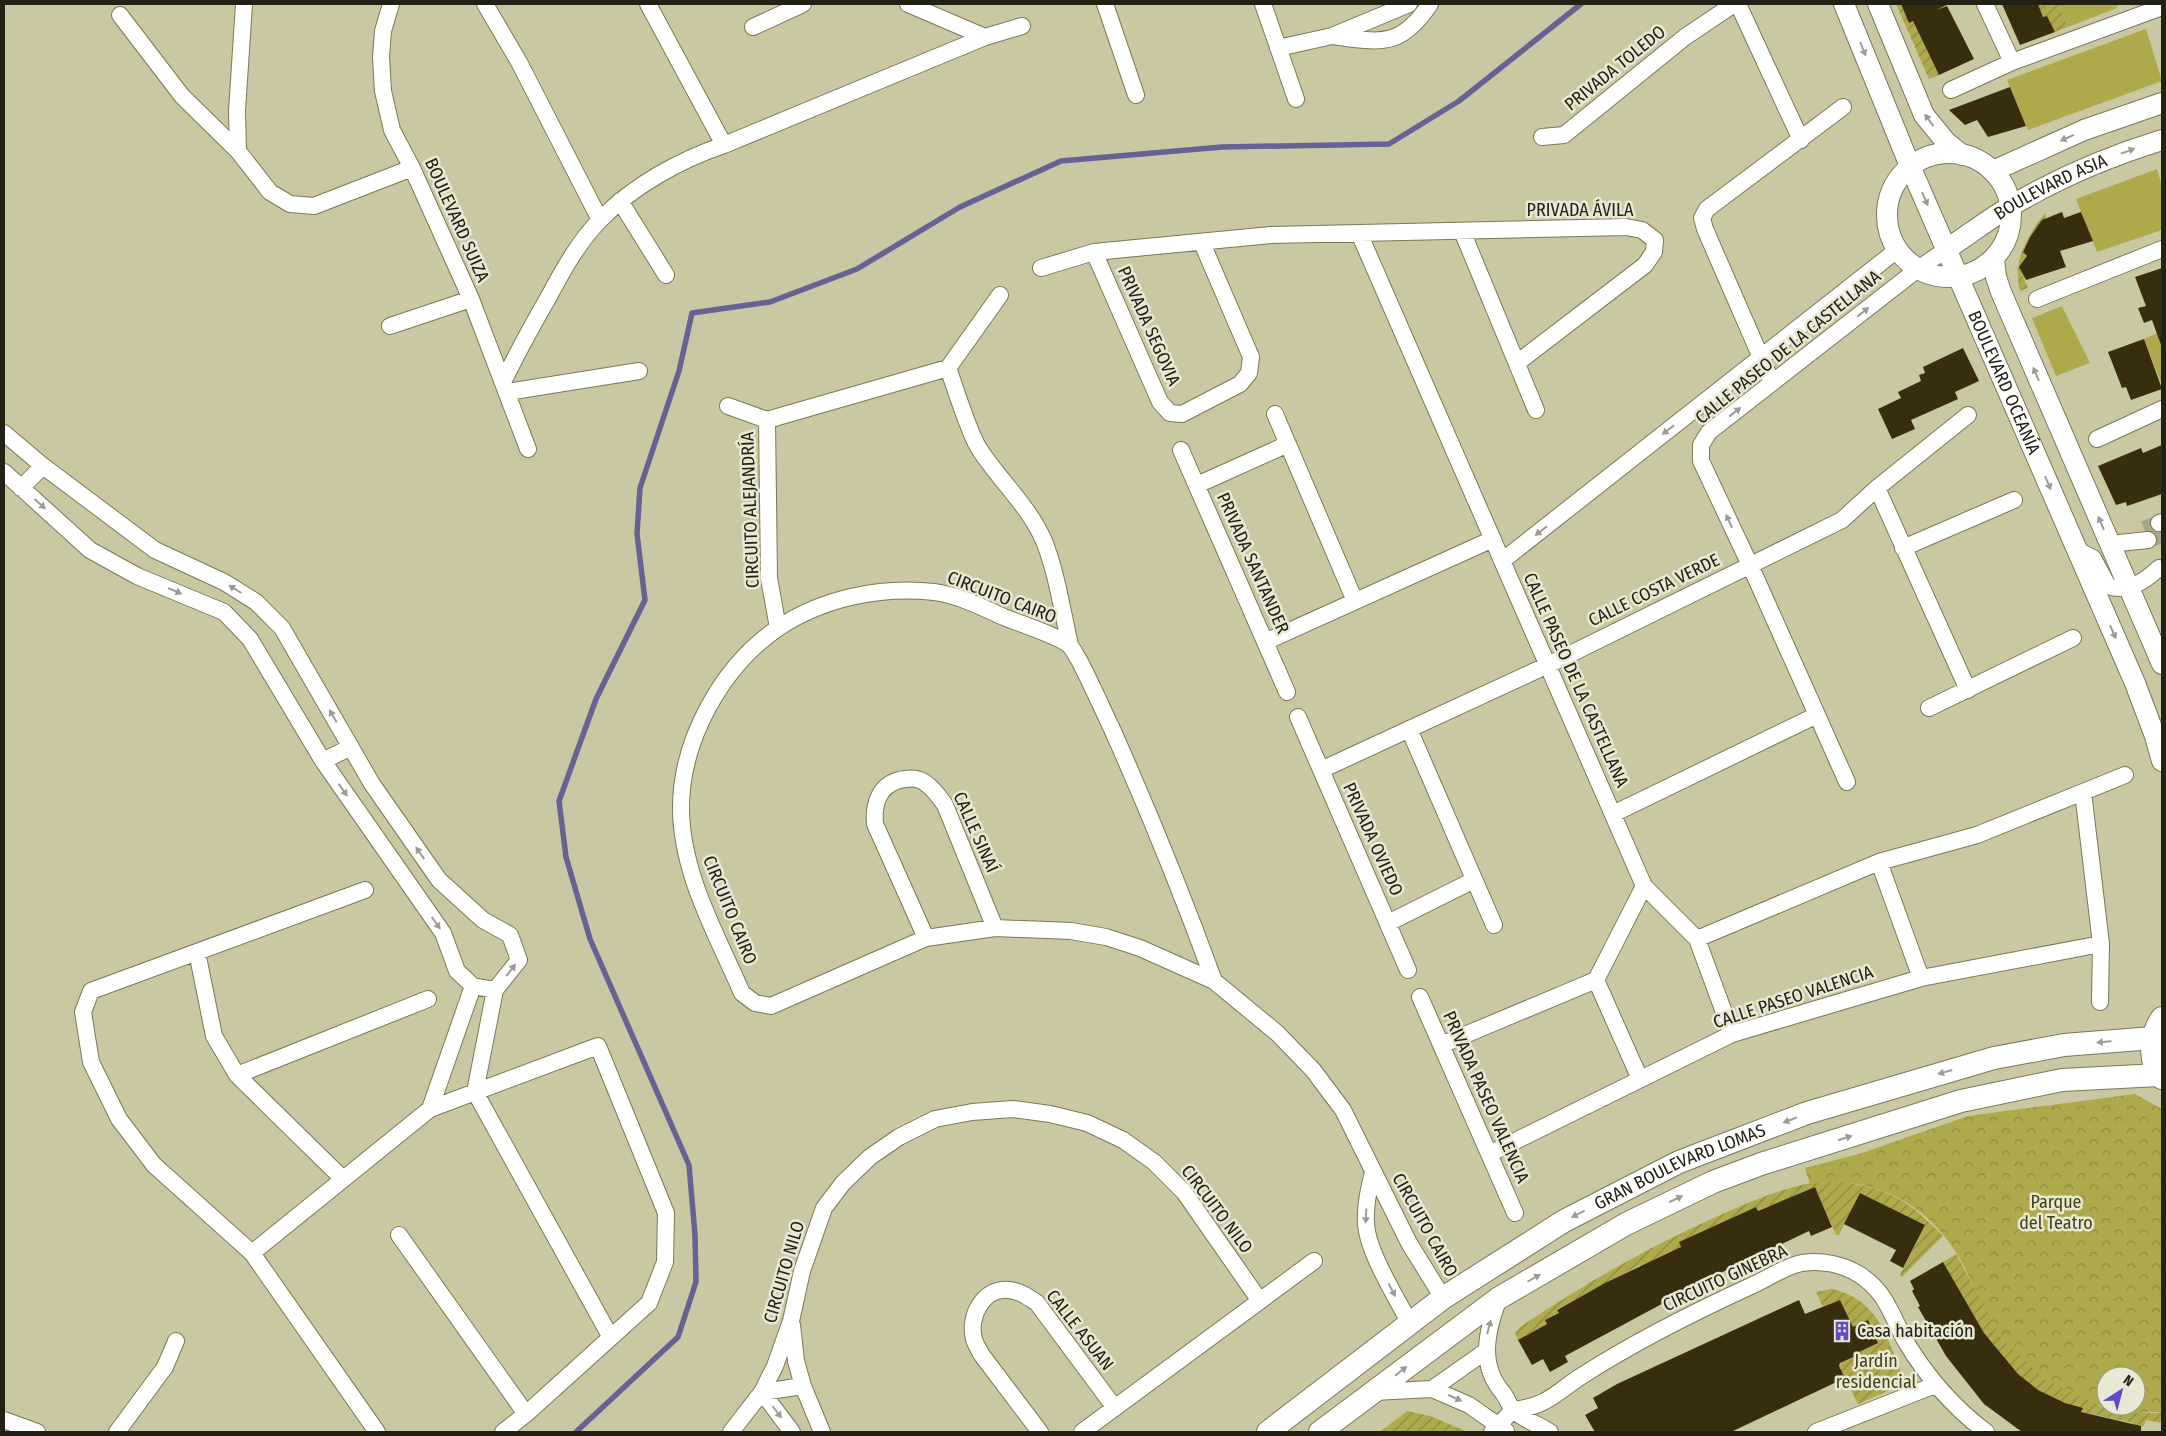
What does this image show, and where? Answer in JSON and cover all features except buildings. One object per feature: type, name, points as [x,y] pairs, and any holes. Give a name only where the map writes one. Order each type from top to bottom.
[{"type":"main road","points":[[2161,1077],[2154,1063],[2153,1038],[2162,1018]]},
{"type":"main road","name":"GRAN BOULEVARD LOMAS","points":[[1268,1432],[1409,1322],[1443,1298],[1564,1221],[1679,1162],[1807,1113],[1994,1058],[2064,1045],[2153,1038]]},
{"type":"main road","name":"GRAN BOULEVARD LOMAS","points":[[1327,1427],[1499,1298],[1626,1224],[1713,1182],[1761,1164],[1961,1101],[2062,1080],[2161,1077]]},
{"type":"main road","points":[[1316,1395],[1327,1427]]},
{"type":"street","name":"BOULEVARD SUIZA","points":[[392,4],[383,31],[381,57],[383,91],[392,130],[412,168],[471,299],[528,448]]},
{"type":"street","points":[[484,4],[519,62],[600,220]]},
{"type":"street","points":[[648,4],[724,145]]},
{"type":"street","points":[[753,27],[803,4]]},
{"type":"street","points":[[908,4],[985,37]]},
{"type":"street","points":[[1105,4],[1136,95]]},
{"type":"street","points":[[1263,4],[1296,100]]},
{"type":"street","points":[[1278,48],[1332,36],[1409,4]]},
{"type":"street","points":[[1332,36],[1366,40],[1398,37],[1416,23],[1430,4]]},
{"type":"street","name":"PRIVADA TOLEDO","points":[[1542,137],[1564,135],[1685,37],[1734,4]]},
{"type":"street","points":[[1738,4],[1801,140]]},
{"type":"street","name":"BOULEVARD OCEANÍA","points":[[1844,4],[1910,166],[2135,683],[2155,736],[2162,761]]},
{"type":"street","points":[[1878,4],[1924,115],[1946,142],[1962,156]]},
{"type":"street","points":[[1985,4],[2012,62]]},
{"type":"street","points":[[238,151],[239,5]]},
{"type":"street","points":[[1951,90],[2012,62],[2152,7]]},
{"type":"street","points":[[120,15],[182,96],[238,151],[270,192],[290,204],[314,206],[412,168]]},
{"type":"street","points":[[639,371],[505,387],[525,336],[563,270],[600,220],[620,201],[692,156],[724,145],[985,37],[1022,26]]},
{"type":"street","name":"BOULEVARD ASIA","points":[[1993,171],[2084,130],[2162,103]]},
{"type":"street","points":[[1772,383],[1704,229],[1702,218],[1707,209],[1844,107]]},
{"type":"street","name":"BOULEVARD ASIA","points":[[1947,249],[2011,206],[2124,152],[2162,140]]},
{"type":"street","points":[[1940,154],[1962,156],[1968,156],[1993,171],[2008,194],[2011,206],[2009,235],[1994,259],[1983,268],[1958,278],[1932,275],[1918,269],[1897,250],[1888,226],[1888,201],[1899,178],[1910,166],[1928,157],[1940,154]]},
{"type":"street","points":[[620,201],[666,275]]},
{"type":"street","name":"PRIVADA ÁVILA","points":[[1359,233],[1626,228],[1642,230],[1655,240],[1654,252],[1645,265],[1516,363]]},
{"type":"street","points":[[1462,231],[1536,410]]},
{"type":"street","name":"CALLE PASEO DE LA CASTELLANA","points":[[1359,233],[1644,886],[1697,938]]},
{"type":"street","name":"PRIVADA SEGOVIA","points":[[1041,268],[1094,252],[1271,235],[1359,233]]},
{"type":"street","name":"PRIVADA SEGOVIA","points":[[1094,252],[1160,402],[1170,413],[1182,414],[1240,384],[1249,373],[1251,357],[1202,243]]},
{"type":"street","name":"CALLE PASEO DE LA CASTELLANA","points":[[1847,782],[1750,565],[1701,461],[1701,445],[1709,432],[1918,269],[1947,249]]},
{"type":"street","points":[[2037,299],[2162,249]]},
{"type":"street","name":"CALLE PASEO DE LA CASTELLANA","points":[[1502,562],[1897,250]]},
{"type":"street","name":"BOULEVARD OCEANÍA","points":[[1994,259],[1996,277],[2001,292],[2119,543],[2129,588],[2162,664]]},
{"type":"street","points":[[1000,294],[948,368],[977,444],[993,469],[1035,524],[1043,540],[1053,566],[1070,645]]},
{"type":"street","points":[[390,326],[471,299]]},
{"type":"street","name":"CIRCUITO ALEJANDRÍA","points":[[728,406],[767,420],[948,368]]},
{"type":"street","points":[[2097,439],[2162,409]]},
{"type":"street","points":[[1275,414],[1355,601]]},
{"type":"street","name":"CALLE COSTA VERDE","points":[[1548,665],[1842,520],[1877,488],[1968,415]]},
{"type":"street","name":"CIRCUITO ALEJANDRÍA","points":[[767,420],[769,578],[778,628]]},
{"type":"street","points":[[4,433],[43,466],[155,550],[224,582],[256,602],[282,628],[372,784],[439,880],[483,920],[510,935],[518,960],[495,990],[475,1092],[610,1336]]},
{"type":"street","points":[[1197,485],[1288,444]]},
{"type":"street","name":"PRIVADA SANTANDER","points":[[1181,450],[1287,692]]},
{"type":"street","points":[[21,488],[43,466]]},
{"type":"street","points":[[4,472],[90,550],[137,576],[224,612],[250,639],[323,761],[444,934],[457,972],[473,986],[495,990]]},
{"type":"street","points":[[1877,488],[1968,690]]},
{"type":"street","points":[[1903,548],[2014,500]]},
{"type":"street","points":[[2119,543],[2153,529]]},
{"type":"street","points":[[1265,642],[1493,539]]},
{"type":"street","points":[[2077,550],[2093,558],[2108,586],[2117,589],[2129,588],[2157,574]]},
{"type":"street","name":"CIRCUITO CAIRO","points":[[1214,981],[1190,915],[1132,774],[1090,680],[1070,645],[969,602],[937,593],[902,590],[862,594],[821,606],[778,628],[745,657],[713,698],[696,730],[686,767],[681,809],[686,852],[701,898],[742,993],[755,1003],[771,1006],[926,938],[996,928],[1071,931],[1106,937],[1140,948],[1214,981],[1277,1033],[1313,1070],[1343,1110],[1409,1243],[1443,1298]]},
{"type":"street","points":[[1929,708],[2073,638]]},
{"type":"street","name":"PRIVADA OVIEDO","points":[[1321,770],[1548,665]]},
{"type":"street","name":"CALLE PASEO DE LA CASTELLANA","points":[[1612,814],[1817,714]]},
{"type":"street","name":"PRIVADA OVIEDO","points":[[1298,717],[1408,970]]},
{"type":"street","points":[[1409,729],[1494,925]]},
{"type":"street","points":[[323,761],[351,747]]},
{"type":"street","points":[[1732,1034],[1697,938],[1879,862],[1977,836],[2125,775]]},
{"type":"street","name":"CALLE SINAÍ","points":[[926,938],[875,824],[874,810],[879,795],[887,785],[898,780],[911,778],[923,781],[937,793],[945,805],[996,928]]},
{"type":"street","points":[[2083,792],[2101,944],[2100,1002]]},
{"type":"street","points":[[1879,862],[1921,978]]},
{"type":"street","name":"PRIVADA OVIEDO","points":[[1388,923],[1474,880]]},
{"type":"street","points":[[1442,1045],[1596,980],[1644,886]]},
{"type":"street","points":[[365,890],[91,992],[84,1012],[91,1062],[118,1119],[154,1165],[252,1253],[377,1432]]},
{"type":"street","name":"CALLE PASEO VALENCIA","points":[[1489,1154],[1732,1034],[1921,978],[2101,944]]},
{"type":"street","points":[[198,952],[214,1036],[237,1075],[343,1179]]},
{"type":"street","points":[[1596,980],[1640,1079]]},
{"type":"street","points":[[430,1109],[473,986]]},
{"type":"street","name":"PRIVADA PASEO VALENCIA","points":[[1420,998],[1515,1213]]},
{"type":"street","points":[[237,1075],[428,999]]},
{"type":"street","points":[[252,1253],[430,1109],[598,1046],[666,1213],[665,1262],[649,1303],[610,1336],[526,1414],[503,1432]]},
{"type":"street","name":"CIRCUITO NILO","points":[[731,1432],[762,1392],[775,1366],[792,1321],[802,1271],[824,1208],[843,1183],[870,1157],[899,1137],[935,1119],[972,1112],[1013,1109],[1050,1114],[1087,1124],[1123,1140],[1154,1162],[1184,1192],[1260,1301]]},
{"type":"street","name":"CIRCUITO CAIRO","points":[[1373,1172],[1367,1199],[1365,1224],[1376,1258],[1409,1322]]},
{"type":"street","points":[[399,1235],[526,1414]]},
{"type":"street","points":[[1082,1432],[1314,1261]]},
{"type":"street","name":"CIRCUITO GINEBRA","points":[[1513,1410],[1532,1408],[1548,1400],[1580,1377],[1696,1311],[1800,1264],[1822,1262],[1837,1265],[1859,1274],[1880,1292],[1907,1343],[1935,1385],[1966,1417],[1986,1432]]},
{"type":"street","name":"CALLE ASUAN","points":[[1040,1432],[981,1354],[974,1339],[973,1322],[977,1309],[985,1298],[996,1291],[1009,1290],[1025,1294],[1037,1303],[1115,1408]]},
{"type":"street","points":[[1499,1298],[1487,1333],[1486,1351],[1490,1371],[1513,1410],[1550,1432]]},
{"type":"street","points":[[792,1321],[796,1361],[803,1386],[822,1432]]},
{"type":"street","points":[[117,1432],[165,1367],[176,1341]]},
{"type":"street","points":[[1432,1389],[1486,1351]]},
{"type":"street","points":[[1816,1432],[1935,1385]]},
{"type":"street","points":[[792,1432],[762,1392],[803,1386]]},
{"type":"street","points":[[1373,1392],[1432,1389],[1469,1405],[1500,1430],[1513,1410]]},
{"type":"street","points":[[4,1420],[37,1432]]},
{"type":"green space","points":[[1896,4],[1901,4],[1909,22],[1913,21],[1939,75],[1929,79]]},
{"type":"green space","points":[[2038,4],[2059,4],[2068,27],[2055,32],[2047,16],[2043,17]]},
{"type":"green space","points":[[2059,4],[2118,4],[2117,8],[2068,27]]},
{"type":"green space","points":[[2146,29],[2162,81],[2028,130],[2007,80]]},
{"type":"green space","points":[[2157,169],[2162,186],[2162,230],[2097,252],[2076,199]]},
{"type":"green space","points":[[2045,213],[2046,217],[2030,237],[2023,252],[2027,256],[2025,267],[2021,271],[2028,288],[2020,291],[2018,269],[2023,249],[2032,231]]},
{"type":"green space","points":[[2062,306],[2090,363],[2056,376],[2032,318]]},
{"type":"green space","points":[[2162,331],[2162,386],[2144,339]]},
{"type":"green space","name":"Parque del Teatro","points":[[2135,1094],[2162,1109],[2162,1413],[2146,1412],[2146,1366],[2096,1366],[2096,1404],[2064,1390],[2033,1370],[2016,1355],[1996,1331],[1984,1311],[1960,1259],[1947,1239],[1932,1222],[1915,1208],[1897,1197],[1877,1189],[1856,1184],[1833,1182],[1810,1184],[1805,1168],[1862,1153],[1968,1116]]},
{"type":"green space","points":[[1842,1182],[1873,1188],[1898,1198],[1920,1214],[1943,1236],[1902,1277],[1900,1275],[1925,1225],[1860,1193],[1839,1235],[1836,1235],[1815,1187],[1794,1196],[1772,1209],[1770,1205],[1758,1211],[1756,1207],[1679,1242],[1681,1247],[1642,1269],[1640,1265],[1557,1309],[1559,1313],[1547,1324],[1518,1340],[1515,1333],[1519,1328],[1543,1312],[1591,1282],[1692,1228],[1752,1201],[1787,1189],[1811,1183]]},
{"type":"green space","points":[[1956,1254],[2002,1339],[2045,1379],[2096,1404],[2096,1415],[2082,1412],[2082,1409],[2038,1394],[2018,1374],[1984,1333],[1943,1262]]},
{"type":"green space","name":"Jardín residencial","points":[[1832,1289],[1849,1295],[1862,1303],[1872,1313],[1888,1338],[1906,1383],[1858,1404],[1839,1366],[1841,1365],[1839,1359],[1847,1356],[1849,1359],[1878,1343],[1868,1320],[1853,1327],[1840,1300],[1823,1307],[1816,1292]]},
{"type":"green space","points":[[1407,1411],[1430,1416],[1468,1432],[1380,1432]]},
{"type":"green space","points":[[2146,1413],[2162,1413],[2162,1423],[2146,1420],[2143,1427],[2133,1425],[2133,1423],[2101,1416],[2146,1416]]},
{"type":"waterway","points":[[576,1432],[678,1337],[696,1282],[695,1235],[689,1165],[590,939],[566,857],[559,801],[596,699],[645,600],[637,534],[640,488],[679,371],[692,313],[770,302],[857,269],[960,207],[1061,161],[1222,147],[1389,144],[1459,101],[1581,4]]},
{"type":"tunnel","points":[[2144,529],[2159,523]]},
{"type":"tunnel","points":[[2148,540],[2162,535]]},
{"type":"place","name":"Casa habitación","points":[[1842,1331]]}]
